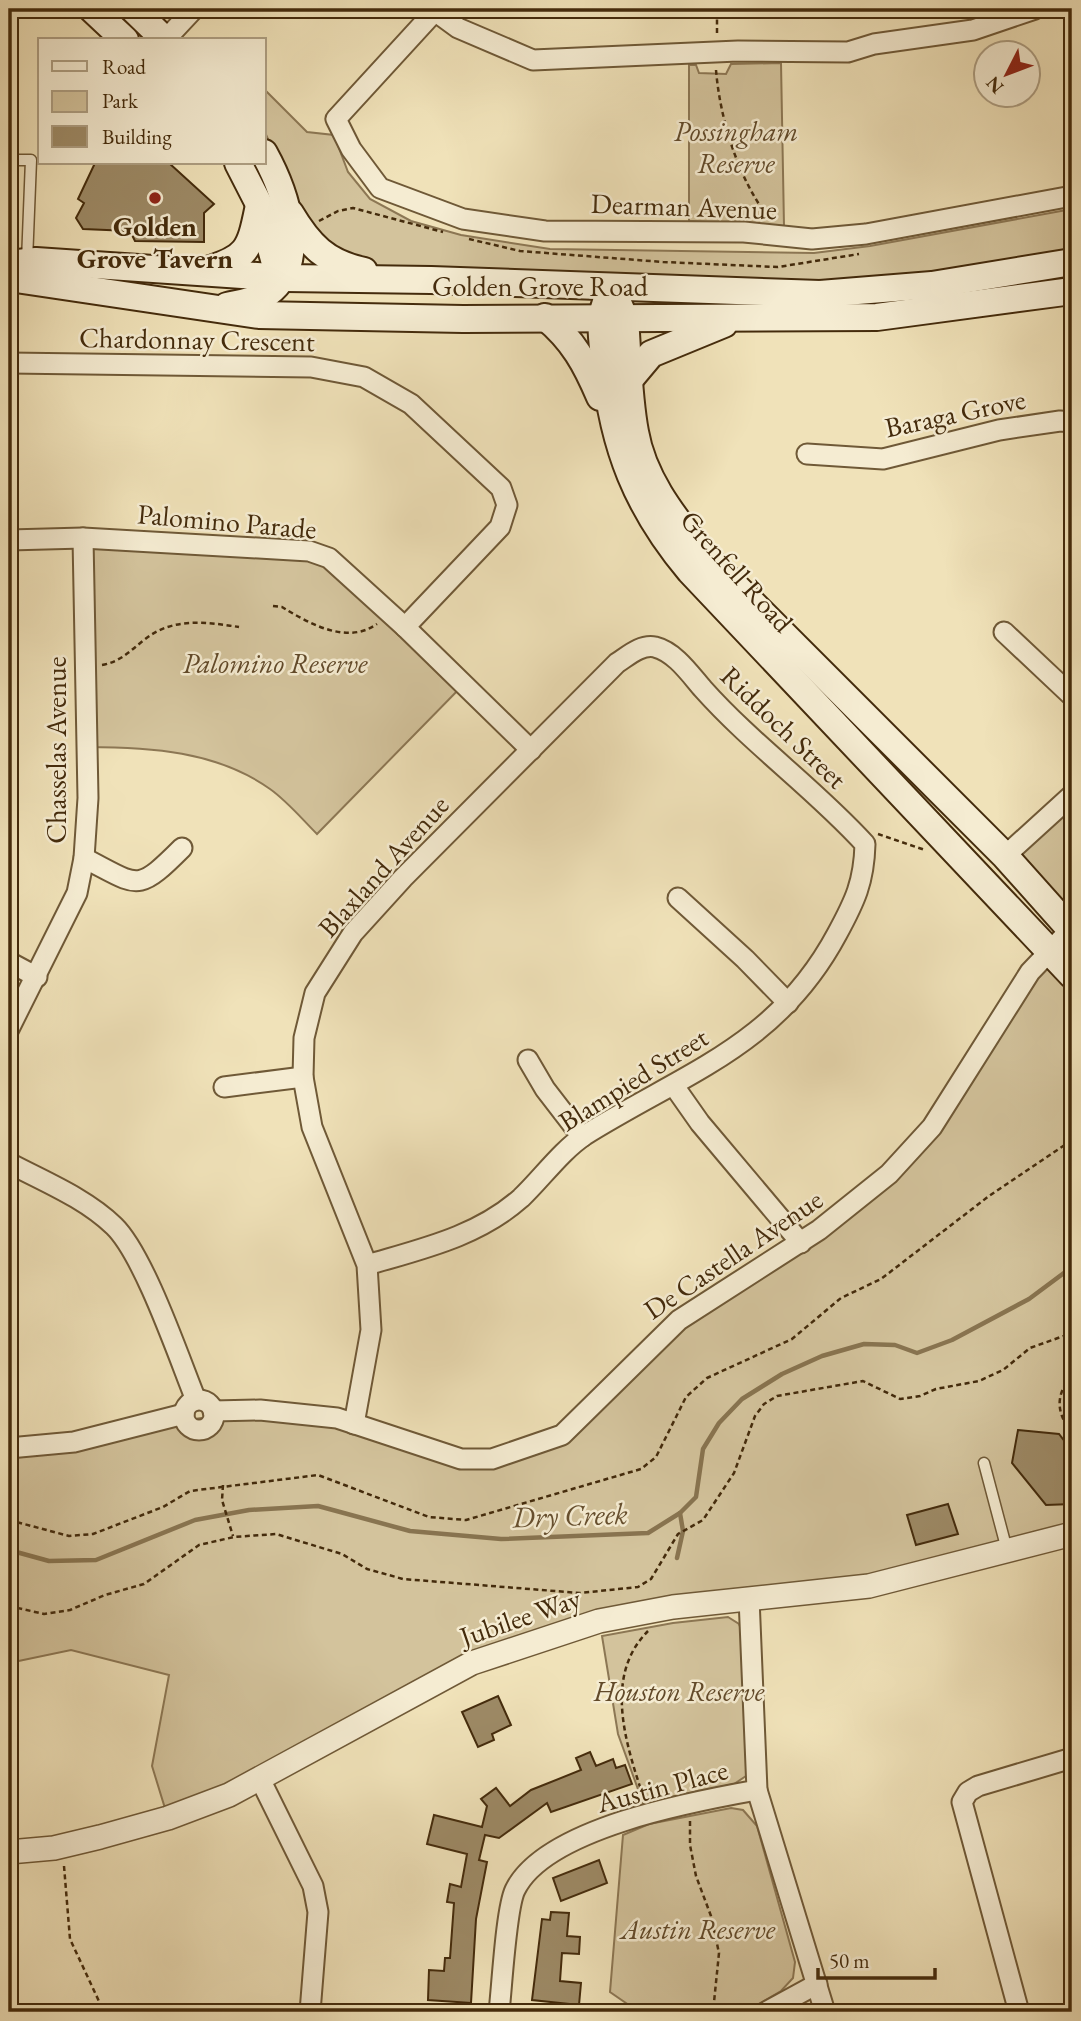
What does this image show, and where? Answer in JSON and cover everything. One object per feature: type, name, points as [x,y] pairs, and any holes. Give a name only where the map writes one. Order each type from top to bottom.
[{"type":"main road","points":[[93,9],[123,38]]},
{"type":"main road","points":[[133,9],[163,38]]},
{"type":"main road","points":[[266,158],[286,208],[303,235],[321,255],[347,267],[407,280]]},
{"type":"main road","points":[[239,164],[259,204],[279,278],[320,303],[409,318]]},
{"type":"main road","points":[[198,272],[240,257],[250,240],[259,204]]},
{"type":"main road","points":[[218,308],[269,293],[290,260],[286,208]]},
{"type":"main road","name":"Golden Grove Road","points":[[15,268],[820,294],[932,285],[1072,262]]},
{"type":"main road","name":"Golden Grove Road","points":[[15,268],[259,315],[613,319],[877,317],[1071,301]]},
{"type":"main road","name":"Grenfell Road","points":[[611,287],[613,319],[609,403],[631,479],[652,522],[690,571],[1072,975]]},
{"type":"main road","points":[[545,317],[565,334],[580,353],[617,437]]},
{"type":"main road","name":"Grenfell Road","points":[[613,319],[630,379],[635,433],[644,462],[660,496],[702,553],[1005,856],[1071,930]]},
{"type":"main road","points":[[630,379],[651,354],[739,319]]},
{"type":"street","points":[[167,38],[194,9]]},
{"type":"street","points":[[434,10],[458,28],[533,60],[716,52],[848,52],[874,44],[972,30],[1035,9]]},
{"type":"street","name":"Dearman Avenue","points":[[434,10],[336,119],[351,149],[380,188],[463,219],[545,231],[744,232],[812,239],[866,234],[1072,196]]},
{"type":"street","name":"Chardonnay Crescent","points":[[9,363],[311,367],[364,377],[411,404],[501,488],[507,505],[500,527],[405,627]]},
{"type":"street","name":"Baraga Grove","points":[[807,454],[883,458],[999,430],[1071,422]]},
{"type":"street","name":"Palomino Parade","points":[[9,540],[83,538],[309,551],[329,558],[405,627],[531,750]]},
{"type":"street","name":"Chasselas Avenue","points":[[9,1029],[77,892],[84,858],[88,798],[83,538]]},
{"type":"street","points":[[1004,632],[1072,696]]},
{"type":"street","name":"Riddoch Street","points":[[640,648],[655,647],[677,660],[735,725],[845,822],[865,844],[864,869]]},
{"type":"street","name":"Blaxland Avenue","points":[[354,1424],[371,1330],[367,1265],[312,1127],[303,1077],[304,1038],[315,993],[353,933],[403,878],[617,663],[640,648]]},
{"type":"street","points":[[1005,856],[1072,795]]},
{"type":"street","points":[[84,858],[131,882],[152,878],[182,848]]},
{"type":"street","name":"Blampied Street","points":[[367,1265],[451,1241],[487,1221],[519,1200],[582,1137],[674,1086],[750,1038],[788,1003],[822,962],[859,892],[864,869]]},
{"type":"street","points":[[678,898],[746,959],[788,1003]]},
{"type":"street","name":"De Castella Avenue","points":[[9,1448],[74,1442],[198,1408],[299,1413],[354,1424],[461,1459],[492,1459],[546,1442],[573,1425],[679,1320],[851,1207],[908,1155],[932,1127],[970,1070],[1023,982],[1050,949],[1071,930]]},
{"type":"street","points":[[9,962],[37,977]]},
{"type":"street","points":[[528,1060],[545,1088],[582,1137]]},
{"type":"street","points":[[224,1087],[303,1077]]},
{"type":"street","points":[[674,1086],[700,1124],[801,1242]]},
{"type":"street","points":[[9,1163],[97,1211],[117,1228],[150,1289],[198,1408]]},
{"type":"street","name":"Jubilee Way","points":[[12,1855],[62,1846],[168,1818],[260,1779],[472,1663],[599,1621],[673,1607],[869,1586],[1072,1534]]},
{"type":"street","points":[[749,1598],[757,1790],[825,2012]]},
{"type":"street","points":[[1019,2012],[962,1802],[968,1791],[978,1786],[1072,1758]]},
{"type":"street","points":[[260,1779],[313,1886],[318,1912],[310,2012]]},
{"type":"street","name":"Austin Place","points":[[499,2012],[514,1893],[525,1873],[541,1860],[585,1837],[648,1813],[690,1801],[757,1790]]},
{"type":"street","points":[[766,2012],[817,1984]]},
{"type":"lane","points":[[9,160],[30,160],[15,268]]},
{"type":"lane","points":[[984,1463],[1007,1551]]},
{"type":"path","points":[[717,9],[719,92],[746,182],[771,220]]},
{"type":"path","points":[[572,255],[573,262]]},
{"type":"path","points":[[1071,301],[1071,422]]},
{"type":"path","points":[[273,606],[282,607],[338,633],[365,631],[389,612]]},
{"type":"path","points":[[85,665],[105,664],[121,659],[146,638],[181,621],[239,627]]},
{"type":"path","points":[[845,822],[932,852]]},
{"type":"path","points":[[9,1605],[44,1614],[70,1610],[104,1595],[144,1584],[199,1545],[234,1537],[276,1534],[342,1554],[367,1569],[403,1579],[580,1593],[638,1587],[651,1579],[678,1534],[703,1520],[734,1473],[755,1416],[764,1404],[777,1396],[863,1381],[900,1399],[920,1396],[936,1389],[979,1381],[1003,1370],[1030,1348],[1072,1333]]},
{"type":"path","points":[[1072,1376],[1063,1386],[1058,1404],[1060,1415],[1072,1432]]},
{"type":"path","points":[[223,1485],[222,1500],[234,1537]]},
{"type":"path","points":[[648,1813],[624,1735],[622,1696],[626,1661],[640,1639],[673,1607]]},
{"type":"path","points":[[690,1801],[690,1844],[696,1876],[711,1916],[719,1953],[713,2012]]},
{"type":"path","points":[[62,1846],[70,1939],[104,2012]]},
{"type":"green space","name":"Possingham Reserve","points":[[781,63],[784,226],[689,221],[689,65],[696,65],[699,73],[726,74],[731,64]]},
{"type":"green space","points":[[266,91],[307,132],[334,135],[348,172],[370,199],[411,221],[461,235],[550,249],[814,253],[870,246],[1072,209],[1072,255],[823,285],[375,270],[314,245],[266,135]]},
{"type":"green space","name":"Palomino Reserve","points":[[83,538],[309,551],[464,684],[317,834],[270,789],[228,766],[158,750],[87,747]]},
{"type":"green space","points":[[1072,795],[1072,934],[1005,856]]},
{"type":"green space","points":[[1050,949],[1072,975],[1072,1534],[869,1586],[733,1599],[472,1663],[168,1818],[152,1766],[169,1675],[71,1650],[9,1663],[9,1448],[214,1416],[337,1418],[461,1459],[562,1435],[655,1341],[792,1248],[932,1127]]},
{"type":"green space","name":"Houston Reserve","points":[[728,1617],[739,1624],[744,1636],[750,1761],[746,1776],[734,1784],[643,1803],[618,1734],[602,1636],[673,1623]]},
{"type":"green space","name":"Austin Reserve","points":[[731,1808],[743,1810],[757,1826],[795,1962],[793,1978],[781,1991],[745,2012],[639,2012],[610,1992],[623,1835],[649,1824]]},
{"type":"building","points":[[95,164],[170,164],[214,204],[204,213],[204,242],[135,241],[130,231],[83,229],[76,218],[84,203],[78,199]]},
{"type":"building","points":[[1018,1430],[1059,1434],[1072,1451],[1072,1504],[1046,1505],[1012,1463]]},
{"type":"building","points":[[948,1504],[958,1534],[916,1545],[907,1515]]},
{"type":"building","points":[[498,1696],[511,1725],[492,1734],[494,1740],[478,1747],[462,1712]]},
{"type":"building","points":[[590,1752],[596,1766],[613,1759],[616,1768],[625,1765],[632,1784],[551,1812],[547,1803],[499,1838],[485,1835],[479,1860],[487,1862],[476,1919],[471,2003],[428,2000],[429,1970],[444,1971],[445,1958],[450,1958],[454,1903],[447,1902],[450,1884],[461,1887],[467,1854],[427,1844],[434,1815],[482,1827],[487,1806],[481,1799],[496,1788],[510,1806],[531,1790],[581,1770],[576,1758]]},
{"type":"building","points":[[599,1860],[607,1883],[561,1901],[553,1878]]},
{"type":"building","points":[[551,1912],[569,1913],[567,1936],[580,1937],[579,1954],[562,1953],[560,1981],[581,1983],[579,2005],[532,2000],[542,1919],[550,1920]]},
{"type":"waterway","name":"Dry Creek","points":[[9,1550],[49,1561],[96,1560],[195,1520],[249,1510],[318,1506],[410,1531],[501,1539],[648,1533],[680,1513],[696,1497],[703,1449],[719,1423],[742,1399],[782,1374],[822,1356],[864,1344],[895,1345],[917,1353],[952,1340],[1029,1299],[1072,1267]]},
{"type":"waterway","points":[[677,1558],[683,1531],[680,1513]]},
{"type":"place","name":"Golden Grove Tavern","points":[[155,198]]}]
